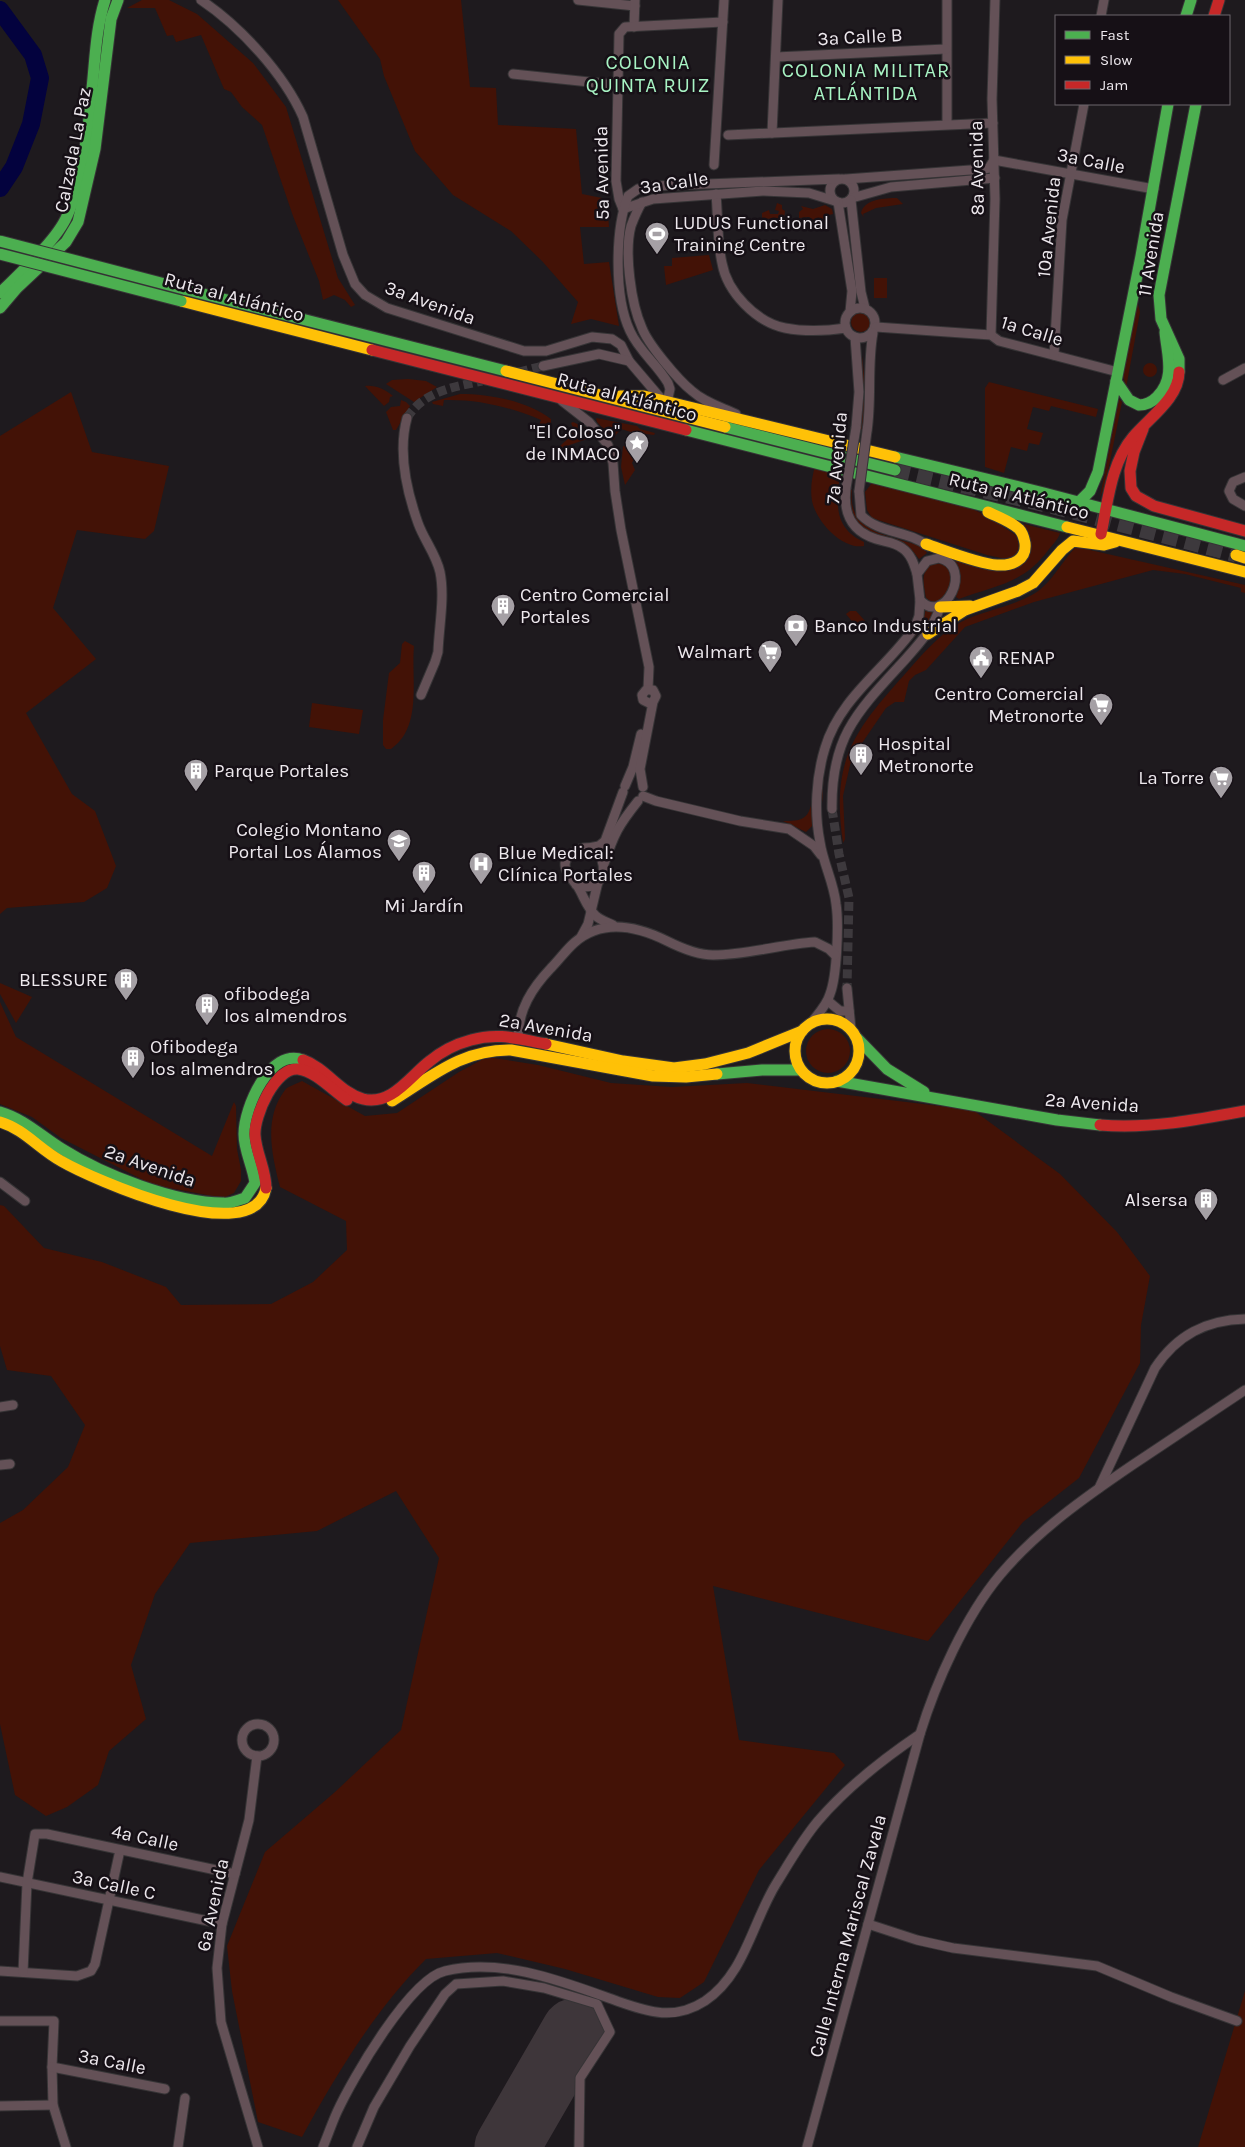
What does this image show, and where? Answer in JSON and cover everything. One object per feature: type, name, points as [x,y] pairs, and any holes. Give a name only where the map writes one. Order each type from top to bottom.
[{"type":"main road","points":[[1186,15],[1191,0]]},
{"type":"main road","points":[[1214,15],[1219,0]]},
{"type":"main road","name":"Calzada La Paz","points":[[0,293],[48,243],[67,217],[77,183],[88,126],[99,18],[112,1]]},
{"type":"main road","name":"Calzada La Paz","points":[[0,308],[16,288],[66,240],[78,223],[94,152],[112,1]]},
{"type":"main road","name":"11 Avenida","points":[[1079,502],[1090,491],[1095,482],[1154,189],[1168,105]]},
{"type":"main road","name":"11 Avenida","points":[[1101,534],[1118,460],[1132,438],[1170,397],[1179,379],[1179,358],[1161,319],[1159,296],[1196,105]]},
{"type":"main road","name":"Ruta al Atlántico","points":[[0,241],[182,295],[555,397],[1245,572]]},
{"type":"main road","name":"Ruta al Atlántico","points":[[0,254],[182,295],[605,396],[895,470]]},
{"type":"main road","points":[[1117,376],[1125,396],[1135,404],[1145,405],[1153,401],[1162,390],[1169,375],[1170,363],[1164,328]]},
{"type":"main road","name":"Ruta al Atlántico","points":[[605,396],[644,396],[752,421],[1107,509],[1245,546]]},
{"type":"main road","points":[[1147,420],[1135,450],[1131,486],[1133,493],[1141,501],[1154,506],[1245,531]]},
{"type":"main road","points":[[926,544],[960,556],[1005,566],[1016,563],[1022,558],[1026,549],[1025,539],[1021,531],[1009,522],[959,499]]},
{"type":"main road","points":[[928,634],[947,619],[971,606],[1004,596],[1032,583],[1046,571],[1067,544],[1073,541],[1104,545],[1124,540]]},
{"type":"main road","points":[[941,558],[960,556]]},
{"type":"main road","points":[[940,607],[971,606]]},
{"type":"main road","points":[[832,1019],[842,1023],[854,1034],[859,1049],[856,1064],[846,1076],[837,1081],[827,1083],[816,1081],[801,1070],[795,1054],[795,1046],[802,1031],[812,1022],[832,1019]]},
{"type":"main road","name":"2a Avenida","points":[[0,1112],[17,1117],[66,1152],[138,1184],[191,1200],[210,1203],[232,1203],[244,1199],[254,1188],[254,1177],[244,1139],[244,1126],[247,1114],[264,1079],[281,1061],[292,1057],[305,1059],[319,1067],[352,1094],[364,1099],[375,1100],[382,1099],[394,1092],[422,1066],[453,1046],[483,1036],[502,1035],[623,1061],[674,1068],[732,1057],[802,1031]]},
{"type":"main road","name":"2a Avenida","points":[[854,1034],[882,1066],[897,1078],[937,1099]]},
{"type":"main road","name":"2a Avenida","points":[[0,1122],[24,1133],[61,1162],[118,1187],[182,1207],[229,1213],[244,1210],[255,1204],[265,1193],[266,1180],[256,1147],[256,1122],[275,1082],[284,1072],[292,1069],[311,1074],[354,1104],[372,1106],[387,1104],[461,1058],[494,1049],[512,1050],[659,1077],[686,1077],[762,1070],[801,1070]]},
{"type":"main road","name":"2a Avenida","points":[[837,1081],[1057,1120],[1132,1126],[1184,1122],[1245,1111]]},
{"type":"street","name":"3a Avenida","points":[[201,0],[213,4],[272,66],[294,98],[303,117],[344,255],[355,284],[365,295],[386,308],[524,350],[546,350],[592,337],[612,339],[621,345],[629,361],[665,401]]},
{"type":"street","points":[[578,0],[635,3],[634,27],[723,22]]},
{"type":"street","points":[[714,166],[724,0]]},
{"type":"street","points":[[772,133],[778,0]]},
{"type":"street","points":[[947,0],[947,124]]},
{"type":"street","name":"8a Avenida","points":[[991,335],[995,178],[993,124],[995,0]]},
{"type":"street","points":[[1101,15],[1104,0]]},
{"type":"street","name":"5a Avenida","points":[[634,27],[624,28],[619,34],[616,181],[623,209],[619,226],[618,253],[621,301],[625,319],[642,351],[668,383],[670,389],[665,401]]},
{"type":"street","name":"3a Calle B","points":[[776,57],[946,49]]},
{"type":"street","points":[[513,74],[618,85]]},
{"type":"street","name":"10a Avenida","points":[[1054,355],[1062,220],[1084,105]]},
{"type":"street","points":[[728,135],[947,124],[993,124]]},
{"type":"street","name":"3a Calle","points":[[623,209],[628,196],[638,189],[654,186],[842,179],[984,169],[989,168],[994,160],[1154,189]]},
{"type":"street","points":[[865,308],[861,292],[851,199],[854,188],[842,179],[830,187],[830,195],[837,201],[846,202],[851,199],[891,187],[995,178]]},
{"type":"street","points":[[762,181],[763,191]]},
{"type":"street","name":"3a Calle","points":[[623,209],[653,198],[763,191],[808,193],[837,201]]},
{"type":"street","points":[[716,194],[721,261],[729,284],[744,304],[768,322],[783,328],[801,330],[846,328]]},
{"type":"street","points":[[837,201],[852,290],[846,328],[855,337],[867,337],[874,330],[874,315],[865,308],[859,307],[850,312]]},
{"type":"street","name":"5a Avenida","points":[[642,202],[631,225],[629,246],[634,305],[642,329],[657,352],[691,391],[752,421]]},
{"type":"street","name":"1a Calle","points":[[874,330],[991,335],[999,342],[1054,355],[1117,376]]},
{"type":"street","name":"7a Avenida","points":[[874,330],[869,356],[871,385],[859,491],[860,515],[868,522],[926,544],[941,558]]},
{"type":"street","name":"7a Avenida","points":[[855,337],[859,392],[856,428],[846,488],[845,509],[854,528],[874,538],[903,548],[913,560],[917,574]]},
{"type":"street","points":[[543,366],[599,354],[629,361]]},
{"type":"street","points":[[1223,380],[1245,368]]},
{"type":"street","points":[[555,397],[595,428],[608,445],[613,463],[621,530],[649,667],[648,689],[653,690],[656,694],[656,698],[646,710],[633,767],[605,841],[599,846],[576,850],[568,859],[566,871],[591,912],[597,918],[616,926],[648,932],[684,949],[712,955],[815,942],[836,955]]},
{"type":"street","points":[[407,418],[403,440],[407,481],[418,524],[438,563],[441,585],[438,652],[421,695]]},
{"type":"street","points":[[1245,477],[1233,482],[1229,490],[1233,499],[1245,506]]},
{"type":"street","points":[[812,1022],[828,1000],[832,989],[836,955],[836,904],[819,841],[817,795],[821,762],[828,738],[850,700],[915,627],[919,616],[920,600],[917,574],[927,560],[941,558],[950,563],[955,570],[954,586],[940,607],[928,634],[860,710],[846,732],[834,765],[832,809]]},
{"type":"street","points":[[920,600],[931,607],[940,607]]},
{"type":"street","points":[[581,938],[588,924],[598,882],[604,871],[604,865],[615,832],[620,822],[641,795],[640,769],[650,703]]},
{"type":"street","points":[[624,789],[629,782],[636,782],[641,795]]},
{"type":"street","points":[[624,789],[627,800],[632,802],[641,795]]},
{"type":"street","points":[[641,795],[730,819],[789,829],[814,846],[824,860]]},
{"type":"street","points":[[588,848],[599,854],[604,865]]},
{"type":"street","points":[[576,885],[588,886],[598,882]]},
{"type":"street","points":[[518,1038],[518,1022],[528,998],[542,978],[581,938],[596,930],[616,926]]},
{"type":"street","points":[[847,988],[854,1034]]},
{"type":"street","points":[[828,1000],[840,1011],[849,1011]]},
{"type":"street","points":[[0,1182],[25,1201]]},
{"type":"street","name":"Calle Interna Mariscal Zavala","points":[[1098,1489],[1162,1357],[1180,1340],[1204,1326],[1217,1321],[1245,1319]]},
{"type":"street","name":"Calle Interna Mariscal Zavala","points":[[807,2147],[920,1734],[930,1702],[968,1624],[999,1576],[1067,1511],[1245,1390]]},
{"type":"street","points":[[0,1407],[13,1405]]},
{"type":"street","points":[[0,1465],[10,1464]]},
{"type":"street","points":[[323,2147],[342,2103],[365,2062],[405,2002],[423,1983],[443,1971],[470,1968],[505,1969],[564,1982],[643,2010],[666,2014],[687,2010],[704,2001],[723,1986],[741,1959],[775,1886],[818,1821],[853,1786],[889,1755],[920,1734]]},
{"type":"street","name":"6a Avenida","points":[[257,1756],[249,1820],[222,1924],[217,1968],[221,2022],[258,2147]]},
{"type":"street","name":"4a Calle","points":[[27,1883],[34,1834],[48,1834],[235,1874]]},
{"type":"street","points":[[0,1971],[77,1976],[91,1971],[95,1964],[120,1850]]},
{"type":"street","name":"3a Calle C","points":[[0,1877],[222,1924]]},
{"type":"street","points":[[23,1972],[27,1883]]},
{"type":"street","points":[[868,1924],[917,1940],[953,1948],[1097,1966],[1171,1997],[1237,2021]]},
{"type":"street","points":[[358,2147],[374,2106],[410,2046],[445,1994],[456,1984],[503,1981],[544,1988],[597,2004],[610,2032],[580,2078],[579,2147]]},
{"type":"street","points":[[0,2021],[54,2021],[53,2105],[66,2147]]},
{"type":"street","name":"3a Calle","points":[[52,2067],[165,2089]]},
{"type":"street","points":[[178,2147],[185,2098]]},
{"type":"street","points":[[0,2106],[53,2105]]},
{"type":"shaded area","points":[[142,0],[169,0],[197,14],[253,63],[286,107],[338,278],[355,305],[351,307],[345,300],[334,295],[323,300],[319,281],[293,216],[262,125],[242,107],[231,92],[224,89],[201,35],[176,42],[173,35],[167,36],[155,8],[127,8]]},
{"type":"shaded area","points":[[338,0],[461,0],[470,87],[496,88],[498,125],[576,129],[582,194],[607,199],[609,227],[580,227],[584,264],[609,262],[619,326],[591,319],[571,324],[578,302],[542,261],[511,231],[453,195],[415,151],[384,76],[380,59]]},
{"type":"shaded area","points":[[897,198],[903,204],[876,208],[863,214],[864,217],[861,213],[863,208],[871,202]]},
{"type":"shaded area","points":[[777,203],[782,205],[782,209],[785,211],[784,218],[762,219],[762,213],[769,210],[770,214],[778,214],[779,211],[775,210]]},
{"type":"shaded area","points":[[825,205],[832,209],[833,214],[825,216],[826,225],[819,225],[809,217],[799,218],[799,212],[803,209],[801,206],[813,209]]},
{"type":"shaded area","points":[[709,255],[713,270],[666,285],[664,266],[672,266],[672,258]]},
{"type":"shaded area","points":[[874,278],[887,278],[887,298],[874,298]]},
{"type":"shaded area","points":[[1137,300],[1140,312],[1126,388],[1123,375]]},
{"type":"shaded area","points":[[861,312],[868,315],[871,322],[868,329],[861,332],[854,329],[851,322],[854,315]]},
{"type":"shaded area","points":[[862,356],[866,393],[862,430],[860,429],[864,393],[860,358]]},
{"type":"shaded area","points":[[1147,363],[1153,363],[1157,370],[1153,377],[1147,377],[1143,373],[1143,367]]},
{"type":"shaded area","points":[[392,380],[426,381],[437,387],[414,402],[386,384]]},
{"type":"shaded area","points":[[989,382],[1098,409],[1096,417],[1051,406],[1049,411],[1033,407],[1027,429],[1043,433],[1039,445],[1029,443],[1027,451],[1011,447],[1004,473],[985,467],[985,388]]},
{"type":"shaded area","points":[[365,386],[380,388],[393,396],[390,397],[389,402],[384,406]]},
{"type":"shaded area","points":[[71,392],[92,452],[169,466],[154,531],[145,539],[77,530],[53,608],[96,659],[26,713],[72,794],[95,811],[116,866],[107,888],[84,902],[7,908],[0,914],[0,436]]},
{"type":"shaded area","points":[[460,394],[484,395],[520,403],[551,419],[551,426],[544,430],[538,427],[541,420],[518,411],[494,405],[444,400],[443,406],[433,404],[432,402]]},
{"type":"shaded area","points":[[1119,399],[1122,402],[1105,486],[1100,497]]},
{"type":"shaded area","points":[[401,400],[410,406],[396,430],[393,430],[386,412],[391,407],[400,406]]},
{"type":"shaded area","points":[[596,418],[637,426],[640,429],[655,433],[654,435],[646,434],[642,439],[632,437],[631,432],[621,429],[614,440],[597,422]]},
{"type":"shaded area","points":[[573,422],[584,427],[591,434],[590,438],[558,449],[573,432],[571,423]]},
{"type":"shaded area","points":[[632,441],[641,443],[632,463],[635,470],[625,485],[621,467],[623,446],[627,447]]},
{"type":"shaded area","points":[[815,466],[840,473],[839,513],[846,529],[864,542],[864,546],[856,546],[839,539],[824,525],[814,509],[811,497]]},
{"type":"shaded area","points":[[872,483],[964,505],[987,516],[1017,536],[1019,547],[1016,555],[1006,559],[987,555],[872,518],[867,510],[865,492]]},
{"type":"shaded area","points":[[850,489],[852,490],[852,505],[856,516],[864,524],[885,535],[923,547],[927,553],[919,559],[910,548],[898,541],[864,528],[856,521],[851,508]]},
{"type":"shaded area","points":[[1024,524],[1060,533],[1057,540],[1039,561],[1019,577],[959,599],[956,597],[961,576],[954,561],[1015,568]]},
{"type":"shaded area","points":[[1075,548],[1245,585],[1245,593],[1241,592],[1241,588],[1185,574],[1153,570],[1034,602],[965,627],[926,670],[915,675],[909,681],[904,702],[895,702],[886,708],[860,746],[853,752],[843,796],[845,839],[843,843],[840,790],[844,769],[859,731],[872,713],[931,645],[945,633],[961,622],[1026,598],[1036,592],[1048,582]]},
{"type":"shaded area","points":[[934,563],[943,565],[948,569],[951,575],[951,582],[944,595],[933,603],[926,598],[924,574],[929,566]]},
{"type":"shaded area","points":[[926,609],[933,611],[928,622],[858,699],[912,638],[924,617]]},
{"type":"shaded area","points":[[850,611],[856,611],[866,622],[860,631],[846,614]]},
{"type":"shaded area","points":[[405,641],[414,646],[412,715],[408,728],[401,740],[391,749],[386,749],[383,745],[383,720],[389,673],[400,663],[402,644]]},
{"type":"shaded area","points":[[312,703],[363,710],[359,734],[309,727]]},
{"type":"shaded area","points":[[840,727],[832,743],[824,774],[826,758],[833,739]]},
{"type":"shaded area","points":[[824,774],[823,792],[822,803],[822,782]]},
{"type":"shaded area","points":[[812,800],[813,825],[806,832],[783,821],[795,821],[803,818],[809,812]]},
{"type":"shaded area","points":[[0,983],[32,997],[16,1023],[0,994]]},
{"type":"shaded area","points":[[0,1002],[16,1037],[212,1156],[234,1102],[236,1106],[237,1149],[241,1181],[234,1193],[223,1198],[153,1185],[61,1138],[32,1117],[0,1104]]},
{"type":"shaded area","points":[[832,1029],[844,1035],[849,1042],[849,1060],[844,1067],[837,1072],[824,1073],[816,1070],[809,1063],[806,1047],[809,1039],[816,1032]]},
{"type":"shaded area","points":[[487,1057],[538,1065],[611,1083],[672,1087],[747,1083],[973,1110],[1060,1174],[1117,1232],[1150,1276],[1141,1325],[1140,1363],[1079,1478],[1023,1522],[928,1641],[713,1586],[739,1740],[834,1753],[845,1765],[759,1870],[704,1982],[680,1998],[658,1997],[565,1969],[497,1953],[426,1959],[390,1999],[358,2043],[302,2137],[258,2122],[232,1991],[227,1946],[265,1852],[335,1792],[401,1730],[439,1558],[396,1491],[317,1531],[190,1543],[155,1594],[131,1665],[146,1719],[109,1751],[98,1785],[67,1807],[46,1816],[15,1795],[0,1724],[0,1523],[23,1510],[68,1467],[85,1425],[51,1376],[7,1370],[0,1346],[0,1205],[4,1206],[44,1248],[102,1262],[166,1287],[181,1305],[271,1304],[313,1282],[347,1250],[346,1221],[280,1187],[271,1137],[274,1113],[278,1101],[285,1090],[302,1081],[365,1116],[397,1113],[459,1072]]},
{"type":"shaded area","points":[[1245,1991],[1245,2147],[1198,2147]]},
{"type":"waterway","points":[[0,10],[33,55],[40,78],[31,124],[14,167],[0,188]]},
{"type":"runway","points":[[507,2147],[574,2031]]},
{"type":"tunnel","points":[[519,372],[543,366]]},
{"type":"tunnel","points":[[407,418],[414,409],[431,396],[450,388],[482,381]]},
{"type":"tunnel","points":[[895,470],[1054,507],[1236,555]]},
{"type":"tunnel","points":[[832,809],[839,854],[849,898],[847,988]]},
{"type":"traffic: fast","points":[[0,293],[55,235],[67,216],[73,200],[86,143],[98,33],[105,0]]},
{"type":"traffic: fast","points":[[0,308],[17,288],[66,242],[78,222],[95,149],[111,19],[118,0]]},
{"type":"traffic: fast","points":[[1186,15],[1191,0]]},
{"type":"traffic: fast","points":[[1079,502],[1090,491],[1098,472],[1141,256],[1168,105]]},
{"type":"traffic: fast","points":[[1179,372],[1179,359],[1161,319],[1159,295],[1196,105]]},
{"type":"traffic: fast","points":[[0,241],[184,289]]},
{"type":"traffic: fast","points":[[0,254],[181,301]]},
{"type":"traffic: fast","points":[[184,289],[506,371]]},
{"type":"traffic: fast","points":[[1116,381],[1129,400],[1139,405],[1149,403],[1157,397],[1167,382],[1169,366],[1165,332]]},
{"type":"traffic: fast","points":[[725,427],[895,470]]},
{"type":"traffic: fast","points":[[686,430],[1067,527]]},
{"type":"traffic: fast","points":[[895,457],[1044,493],[1245,546]]},
{"type":"traffic: fast","points":[[857,1038],[887,1069],[924,1092]]},
{"type":"traffic: fast","points":[[0,1112],[25,1123],[79,1159],[118,1178],[183,1198],[204,1202],[228,1203],[245,1198],[255,1183],[245,1146],[244,1134],[249,1110],[261,1082],[280,1062],[291,1058],[303,1060]]},
{"type":"traffic: fast","points":[[717,1074],[762,1070],[801,1070]]},
{"type":"traffic: fast","points":[[837,1081],[1057,1120],[1100,1125]]},
{"type":"traffic: slow","points":[[181,301],[372,350]]},
{"type":"traffic: slow","points":[[506,371],[725,427]]},
{"type":"traffic: slow","points":[[620,396],[644,396],[895,457]]},
{"type":"traffic: slow","points":[[926,544],[990,564],[1003,565],[1017,561],[1024,554],[1025,549],[1025,541],[1021,532],[1004,519],[988,512]]},
{"type":"traffic: slow","points":[[1067,527],[1245,572]]},
{"type":"traffic: slow","points":[[928,634],[965,610],[1018,591],[1033,583],[1062,550],[1073,541],[1104,545],[1115,542]]},
{"type":"traffic: slow","points":[[1236,555],[1245,558]]},
{"type":"traffic: slow","points":[[940,607],[970,606]]},
{"type":"traffic: slow","points":[[827,1019],[845,1025],[853,1033],[859,1051],[853,1069],[845,1077],[827,1083],[809,1077],[801,1069],[795,1051],[801,1033],[809,1025],[827,1019]]},
{"type":"traffic: slow","points":[[546,1044],[623,1061],[674,1068],[705,1064],[748,1053],[802,1031]]},
{"type":"traffic: slow","points":[[392,1101],[434,1074],[462,1059],[493,1051],[511,1050],[653,1076],[686,1077],[717,1074]]},
{"type":"traffic: slow","points":[[0,1122],[17,1129],[53,1156],[78,1170],[104,1182],[171,1205],[204,1212],[233,1213],[255,1206],[266,1188]]},
{"type":"traffic: jam","points":[[1214,15],[1219,0]]},
{"type":"traffic: jam","points":[[372,350],[686,430]]},
{"type":"traffic: jam","points":[[1101,534],[1111,483],[1120,458],[1133,437],[1169,399],[1178,381],[1179,372]]},
{"type":"traffic: jam","points":[[1143,429],[1134,452],[1130,471],[1131,488],[1136,496],[1154,506],[1245,531]]},
{"type":"traffic: jam","points":[[303,1060],[319,1069],[347,1092],[363,1099],[373,1100],[392,1094],[435,1057],[449,1048],[465,1042],[499,1036],[546,1044]]},
{"type":"traffic: jam","points":[[266,1188],[256,1142],[256,1127],[262,1105],[281,1076],[290,1070],[298,1069],[311,1073],[347,1100]]},
{"type":"traffic: jam","points":[[1100,1125],[1155,1125],[1245,1111]]},
{"type":"place","name":"LUDUS Functional Training Centre","points":[[657,255]]},
{"type":"place","name":"\"El Coloso\" de INMACO","points":[[637,464]]},
{"type":"place","name":"Centro Comercial Portales","points":[[503,627]]},
{"type":"place","name":"Banco Industrial","points":[[796,647]]},
{"type":"place","name":"Walmart","points":[[770,673]]},
{"type":"place","name":"RENAP","points":[[981,679]]},
{"type":"place","name":"Centro Comercial Metronorte","points":[[1101,726]]},
{"type":"place","name":"Hospital Metronorte","points":[[861,776]]},
{"type":"place","name":"Parque Portales","points":[[196,792]]},
{"type":"place","name":"La Torre","points":[[1221,799]]},
{"type":"place","name":"Colegio Montano Portal Los Álamos","points":[[399,862]]},
{"type":"place","name":"Blue Medical: Clínica Portales","points":[[481,885]]},
{"type":"place","name":"Mi Jardín","points":[[424,894]]},
{"type":"place","name":"BLESSURE","points":[[126,1001]]},
{"type":"place","name":"ofibodega los almendros","points":[[207,1026]]},
{"type":"place","name":"Ofibodega los almendros","points":[[133,1079]]},
{"type":"place","name":"Alsersa","points":[[1206,1221]]},
{"type":"district","name":"COLONIA QUINTA RUIZ","points":[[648,74]]},
{"type":"district","name":"COLONIA MILITAR ATLÁNTIDA","points":[[866,82]]}]
